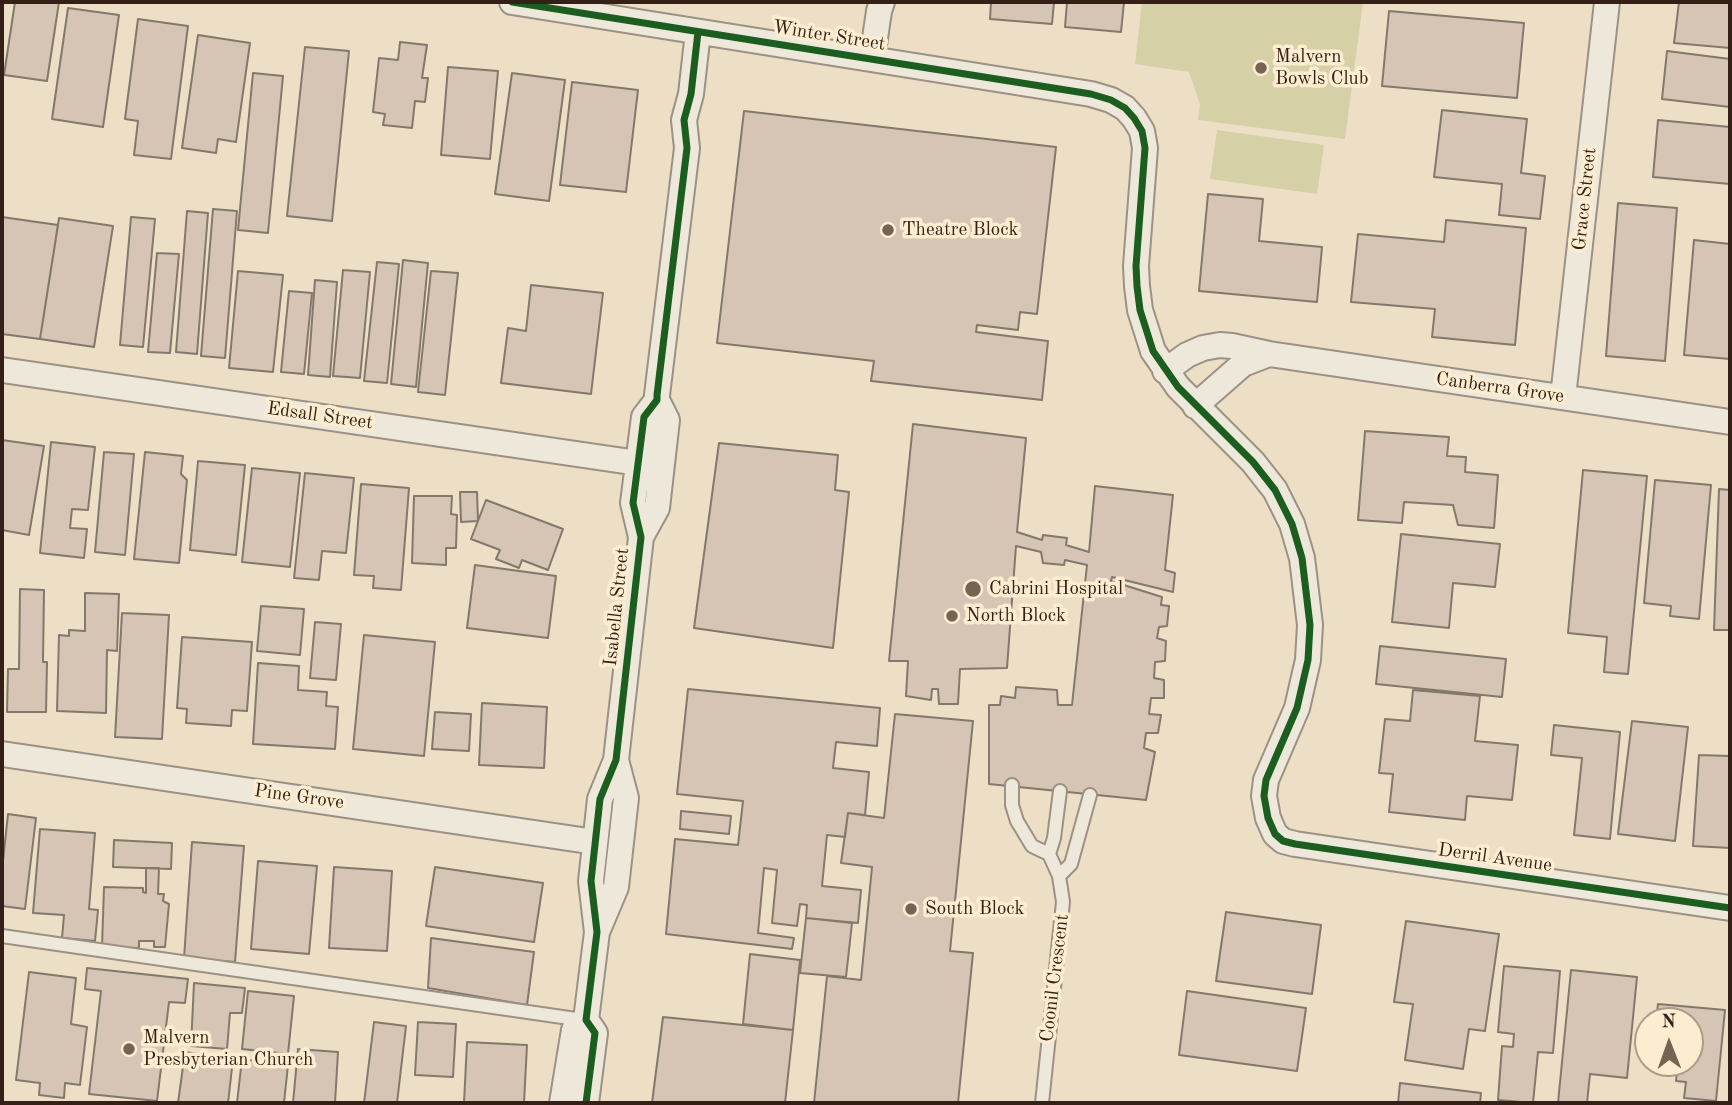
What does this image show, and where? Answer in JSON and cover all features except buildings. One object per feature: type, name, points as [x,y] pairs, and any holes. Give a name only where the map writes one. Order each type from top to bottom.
[{"type":"street","name":"Winter Street","points":[[512,2],[1091,94],[1118,103],[1134,118],[1142,131],[1146,155],[1136,265],[1137,286],[1147,335],[1165,370]]},
{"type":"street","points":[[872,59],[882,2]]},
{"type":"street","name":"Grace Street","points":[[1563,397],[1606,2]]},
{"type":"street","name":"Isabella Street","points":[[586,1103],[595,1033],[586,1020],[597,932],[591,881],[595,842],[600,799],[616,760],[641,537],[633,503],[643,417],[657,400],[687,148],[684,120],[691,94],[698,32]]},
{"type":"street","name":"Canberra Grove","points":[[1165,370],[1187,355],[1220,345],[1730,422]]},
{"type":"street","points":[[1165,370],[1195,406],[1243,364],[1269,354]]},
{"type":"street","name":"Edsall Street","points":[[2,370],[638,463]]},
{"type":"street","name":"Isabella Street","points":[[641,537],[657,508],[667,420],[657,400]]},
{"type":"street","name":"Derril Avenue","points":[[1195,406],[1253,462],[1275,490],[1292,524],[1301,558],[1310,625],[1308,660],[1297,708],[1266,780],[1264,796],[1268,818],[1275,834],[1283,841],[1295,844],[1730,908]]},
{"type":"street","points":[[638,463],[647,466],[659,487]]},
{"type":"street","name":"Pine Grove","points":[[2,754],[595,842]]},
{"type":"street","name":"Isabella Street","points":[[597,932],[616,887],[626,798],[616,760]]},
{"type":"street","name":"Isabella Street","points":[[562,1103],[574,1030],[586,1020]]},
{"type":"lane","points":[[1012,785],[1012,805],[1017,821],[1032,846],[1049,854],[1054,838],[1060,791]]},
{"type":"lane","points":[[1059,876],[1071,864],[1090,795]]},
{"type":"lane","name":"Coonil Crescent","points":[[1042,1103],[1063,912],[1059,876],[1049,854]]},
{"type":"lane","points":[[2,936],[586,1020]]},
{"type":"shaded area","name":"Malvern Bowls Club","points":[[1142,2],[1363,2],[1345,139],[1198,120],[1200,104],[1189,72],[1135,64]]},
{"type":"shaded area","points":[[1217,130],[1324,145],[1317,194],[1210,179]]},
{"type":"cycle path","points":[[512,2],[1091,94],[1125,108],[1142,131],[1145,148],[1136,266],[1140,310],[1153,351],[1178,387],[1253,462],[1275,490],[1292,524],[1302,558],[1310,625],[1308,660],[1297,708],[1266,780],[1264,796],[1268,818],[1275,834],[1283,841],[1295,844],[1730,908]]},
{"type":"cycle path","points":[[586,1103],[595,1033],[586,1020],[597,932],[591,881],[600,799],[616,760],[641,537],[633,503],[644,417],[657,400],[687,148],[684,120],[691,94],[698,32]]},
{"type":"place","name":"Malvern Bowls Club","points":[[1261,68]]},
{"type":"place","name":"Theatre Block","points":[[888,230]]},
{"type":"place","name":"Cabrini Hospital","points":[[973,589]]},
{"type":"place","name":"North Block","points":[[952,616]]},
{"type":"place","name":"South Block","points":[[911,909]]},
{"type":"place","name":"Malvern Presbyterian Church","points":[[129,1049]]}]
